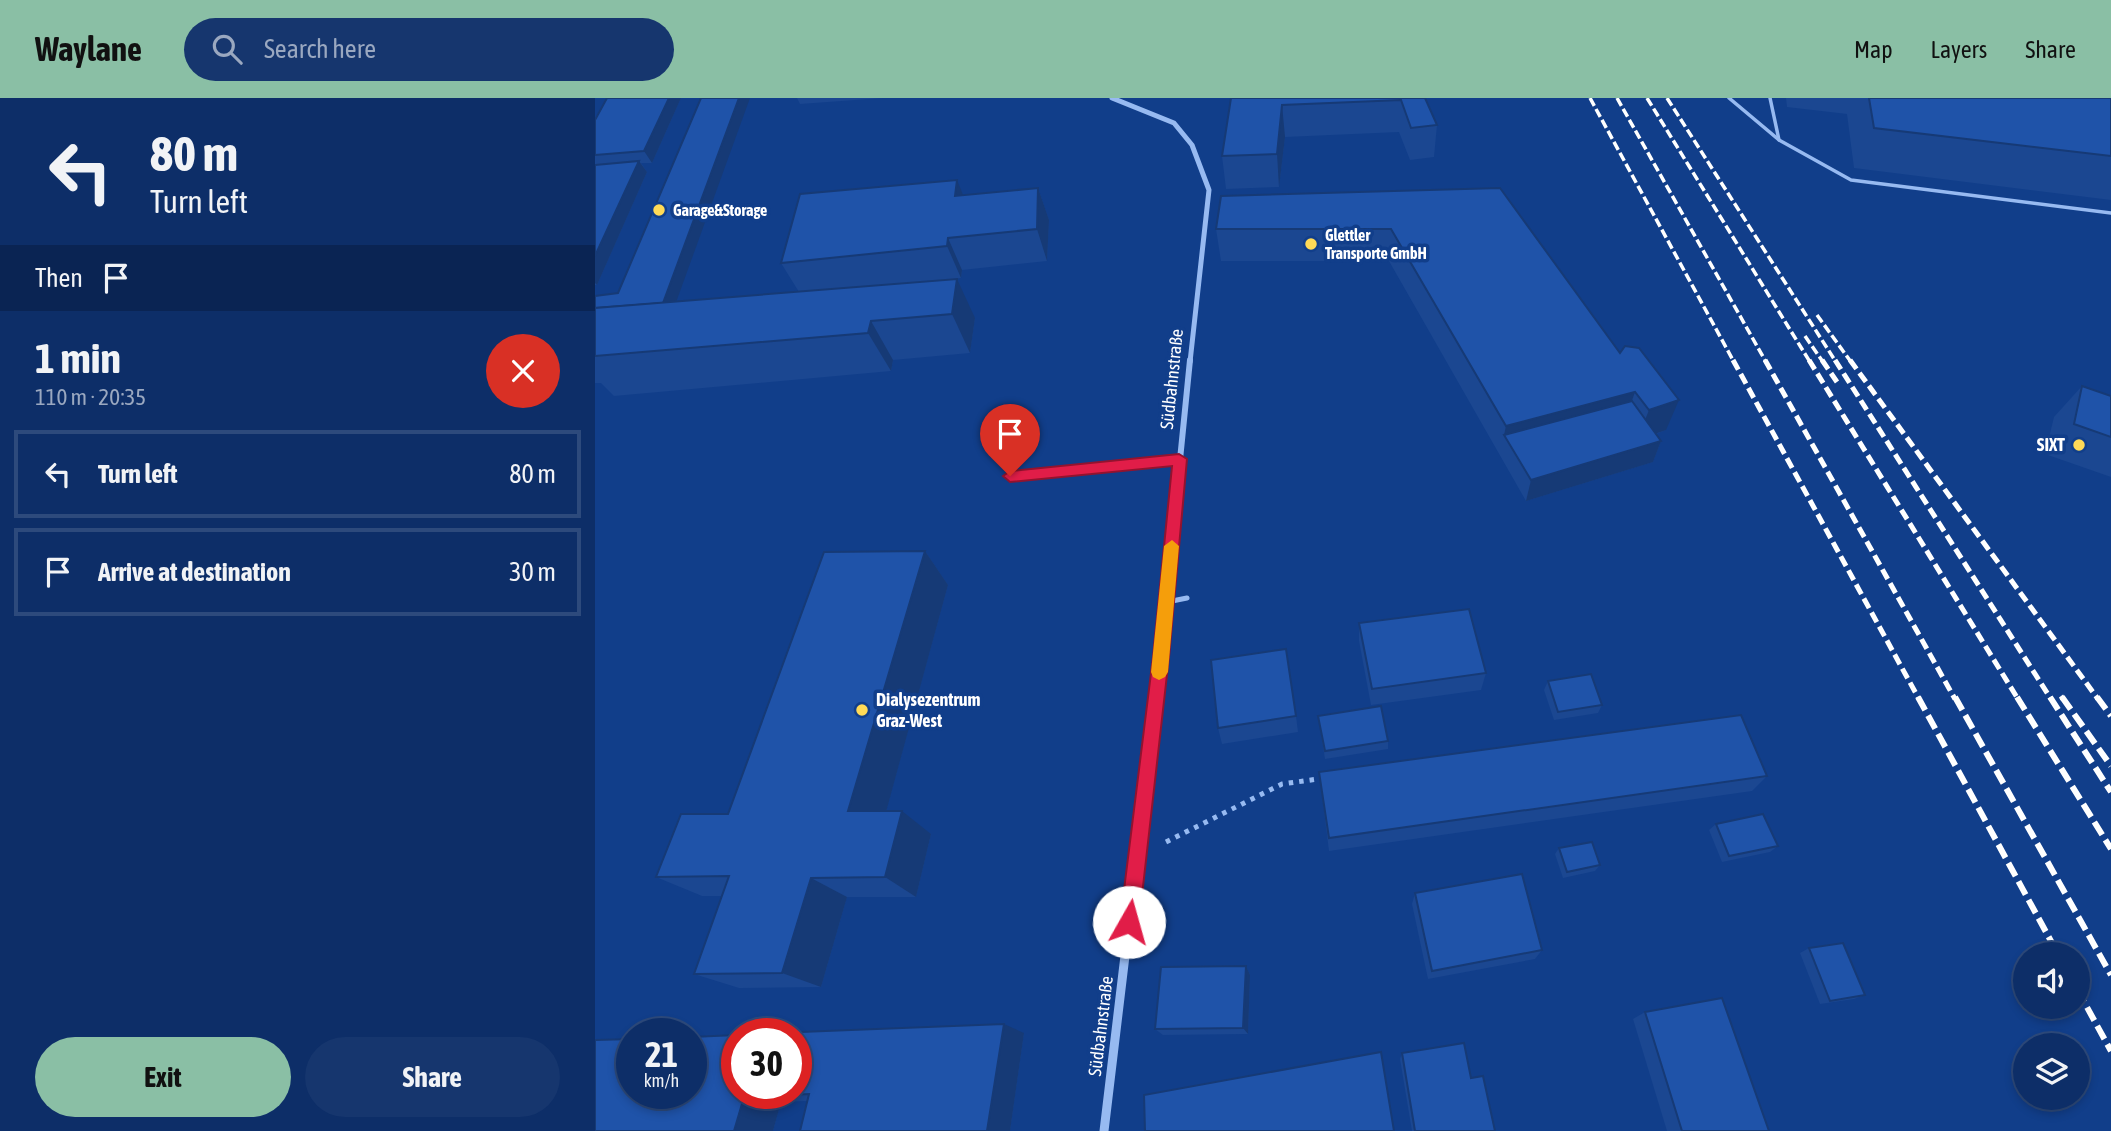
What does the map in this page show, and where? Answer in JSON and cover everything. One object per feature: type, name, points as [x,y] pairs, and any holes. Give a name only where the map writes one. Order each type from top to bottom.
[{"type":"street","name":"Südbahnstraße","points":[[1104,1131],[1167,601],[1179,459],[1209,190],[1192,145],[1174,119],[1112,98]]},
{"type":"lane","points":[[1729,98],[1779,140],[1851,180],[2111,213]]},
{"type":"lane","points":[[1770,98],[1779,140]]},
{"type":"lane","points":[[1010,476],[1179,459]]},
{"type":"lane","points":[[1167,601],[1187,598]]},
{"type":"path","points":[[1137,857],[1282,784],[1337,776]]},
{"type":"building","points":[[607,98],[669,98],[644,151],[595,155],[595,120]]},
{"type":"building","points":[[701,98],[739,98],[663,303],[595,308],[595,296],[618,293]]},
{"type":"building","points":[[1231,98],[1425,98],[1437,125],[1411,128],[1401,100],[1282,105],[1277,154],[1222,156]]},
{"type":"building","points":[[1869,98],[2111,98],[2111,156],[1874,128]]},
{"type":"building","points":[[639,161],[595,256],[595,165]]},
{"type":"building","points":[[957,180],[955,196],[1038,188],[1037,229],[948,238],[947,246],[781,263],[800,194]]},
{"type":"building","points":[[1500,188],[1620,353],[1625,346],[1639,348],[1679,400],[1649,410],[1635,392],[1506,426],[1391,229],[1216,229],[1221,196]]},
{"type":"building","points":[[957,279],[952,314],[871,321],[868,333],[595,356],[595,308]]},
{"type":"building","points":[[2082,386],[2111,396],[2111,437],[2074,424]]},
{"type":"building","points":[[1632,401],[1661,441],[1531,480],[1504,435]]},
{"type":"building","points":[[925,551],[848,811],[902,811],[885,877],[811,878],[782,973],[694,974],[729,876],[656,877],[681,814],[728,814],[824,552]]},
{"type":"building","points":[[1469,609],[1486,673],[1372,689],[1359,623]]},
{"type":"building","points":[[1286,649],[1296,716],[1218,728],[1211,660]]},
{"type":"building","points":[[1591,674],[1602,705],[1558,712],[1548,681]]},
{"type":"building","points":[[1381,706],[1388,741],[1325,751],[1318,716]]},
{"type":"building","points":[[1741,715],[1767,776],[1329,838],[1319,772]]},
{"type":"building","points":[[1763,814],[1778,846],[1729,856],[1716,824]]},
{"type":"building","points":[[1592,842],[1600,865],[1567,872],[1559,848]]},
{"type":"building","points":[[1522,874],[1542,950],[1432,971],[1415,893]]},
{"type":"building","points":[[1843,943],[1865,995],[1830,1001],[1809,948]]},
{"type":"building","points":[[1246,966],[1243,1028],[1155,1029],[1161,967]]},
{"type":"building","points":[[1722,998],[1769,1131],[1682,1131],[1645,1012]]},
{"type":"building","points":[[1004,1024],[987,1131],[800,1131],[805,1109],[812,1109],[812,1031]]},
{"type":"building","points":[[707,1036],[721,1036],[721,1109],[740,1109],[734,1131],[595,1131],[595,1040],[616,1039],[616,1109],[707,1109]]},
{"type":"building","points":[[1464,1043],[1471,1078],[1483,1076],[1495,1131],[1415,1131],[1402,1053]]},
{"type":"building","points":[[1381,1052],[1394,1131],[1145,1131],[1144,1095]]},
{"type":"railway","points":[[1590,98],[1734,362]]},
{"type":"railway","points":[[1617,98],[1766,362]]},
{"type":"railway","points":[[1647,98],[1810,362]]},
{"type":"railway","points":[[1667,98],[1836,362]]},
{"type":"railway","points":[[1817,315],[1851,362]]},
{"type":"railway","points":[[1805,336],[1823,362]]},
{"type":"railway","points":[[1733,360],[1919,699]]},
{"type":"railway","points":[[1765,360],[1955,699]]},
{"type":"railway","points":[[1809,360],[2018,699]]},
{"type":"railway","points":[[1822,360],[1837,382]]},
{"type":"railway","points":[[1835,360],[2051,699]]},
{"type":"railway","points":[[1850,360],[2098,699]]},
{"type":"railway","points":[[1918,697],[2051,942]]},
{"type":"railway","points":[[1955,697],[2111,975]]},
{"type":"railway","points":[[2017,697],[2111,849]]},
{"type":"railway","points":[[2050,697],[2111,792]]},
{"type":"railway","points":[[2062,697],[2111,766]]},
{"type":"railway","points":[[2097,697],[2111,716]]},
{"type":"railway","points":[[2090,1013],[2111,1051]]},
{"type":"slow traffic","points":[[1159,672],[1172,546]]},
{"type":"place","name":"Garage&Storage","points":[[659,210]]},
{"type":"place","name":"Glettler Transporte GmbH","points":[[1311,244]]},
{"type":"place","name":"SIXT","points":[[2079,445]]},
{"type":"place","name":"Dialysezentrum Graz-West","points":[[862,710]]},
{"type":"route","points":[[1010,476],[1179,459],[1161,657],[1129,922]]}]
